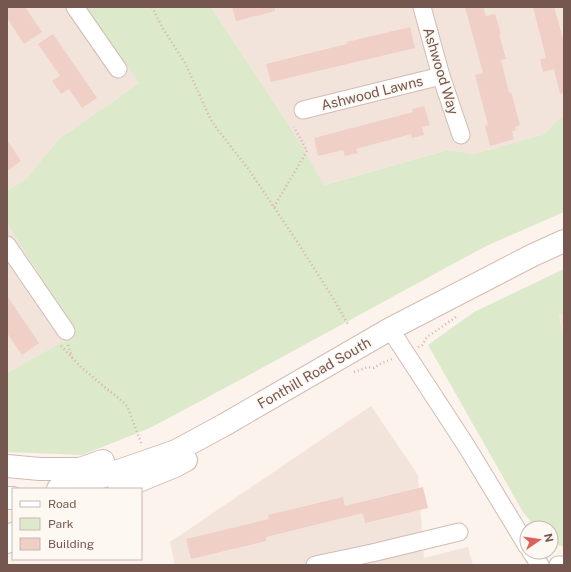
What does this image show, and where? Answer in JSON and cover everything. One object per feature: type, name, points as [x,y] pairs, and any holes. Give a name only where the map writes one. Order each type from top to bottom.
[{"type":"main road","name":"Fonthill Road South","points":[[63,488],[78,485],[176,451],[224,425],[390,328],[533,255],[564,241]]},
{"type":"main road","points":[[121,488],[175,466],[282,407],[293,384]]},
{"type":"main road","points":[[7,466],[40,469],[80,469],[143,448],[198,425],[224,425]]},
{"type":"street","points":[[75,7],[118,69]]},
{"type":"street","name":"Ashwood Way","points":[[422,7],[440,76],[460,135]]},
{"type":"street","name":"Ashwood Lawns","points":[[303,110],[440,76]]},
{"type":"street","points":[[7,245],[63,338]]},
{"type":"street","points":[[390,328],[467,447],[519,533]]},
{"type":"street","points":[[315,565],[373,559],[459,532]]},
{"type":"path","points":[[152,7],[162,27],[185,63],[222,137],[249,170],[274,207],[300,246],[349,326]]},
{"type":"path","points":[[274,207],[307,151],[294,127]]},
{"type":"path","points":[[422,345],[427,337]]},
{"type":"path","points":[[63,338],[82,368],[127,406],[143,448]]},
{"type":"path","points":[[374,368],[390,360]]},
{"type":"shaded area","points":[[7,7],[85,7],[139,83],[59,139],[26,179],[7,191]]},
{"type":"shaded area","points":[[211,7],[564,7],[564,117],[558,119],[545,134],[474,154],[448,150],[323,185],[292,130]]},
{"type":"shaded area","points":[[7,223],[76,334],[7,373]]},
{"type":"shaded area","points":[[564,314],[564,341],[559,315]]},
{"type":"shaded area","points":[[371,406],[418,475],[424,558],[468,547],[473,565],[175,565],[170,542]]},
{"type":"green space","points":[[85,7],[211,7],[292,130],[324,185],[448,150],[474,154],[545,134],[558,119],[564,117],[564,212],[486,246],[150,428],[82,455],[7,452],[7,373],[76,334],[7,223],[7,191],[26,179],[59,139],[139,83]]},
{"type":"green space","points":[[564,269],[564,314],[559,315],[564,341],[564,547],[559,545],[559,520],[530,520],[523,512],[428,345],[474,312]]},
{"type":"building","points":[[7,7],[25,7],[42,32],[24,44],[7,18]]},
{"type":"building","points":[[232,7],[275,7],[275,11],[236,21]]},
{"type":"building","points":[[465,7],[483,7],[486,16],[495,14],[506,59],[501,60],[509,93],[511,92],[520,125],[515,127],[516,130],[512,131],[514,139],[490,146],[485,126],[488,125],[475,75],[483,73]]},
{"type":"building","points":[[533,7],[554,7],[564,42],[564,93],[560,94],[554,69],[543,72],[540,59],[546,58]]},
{"type":"building","points":[[410,27],[415,48],[271,82],[266,64]]},
{"type":"building","points":[[53,34],[97,98],[82,108],[69,89],[61,94],[52,81],[60,76],[38,44]]},
{"type":"building","points":[[424,106],[430,125],[422,127],[424,135],[412,138],[411,134],[356,149],[358,153],[345,156],[343,150],[318,156],[314,138],[413,112],[412,109]]},
{"type":"building","points":[[7,140],[21,161],[7,171]]},
{"type":"building","points":[[7,296],[39,343],[22,355],[7,333]]},
{"type":"building","points":[[423,487],[428,508],[365,523],[363,513],[266,537],[266,541],[191,559],[186,539],[269,519],[268,515],[343,497],[345,506]]}]
